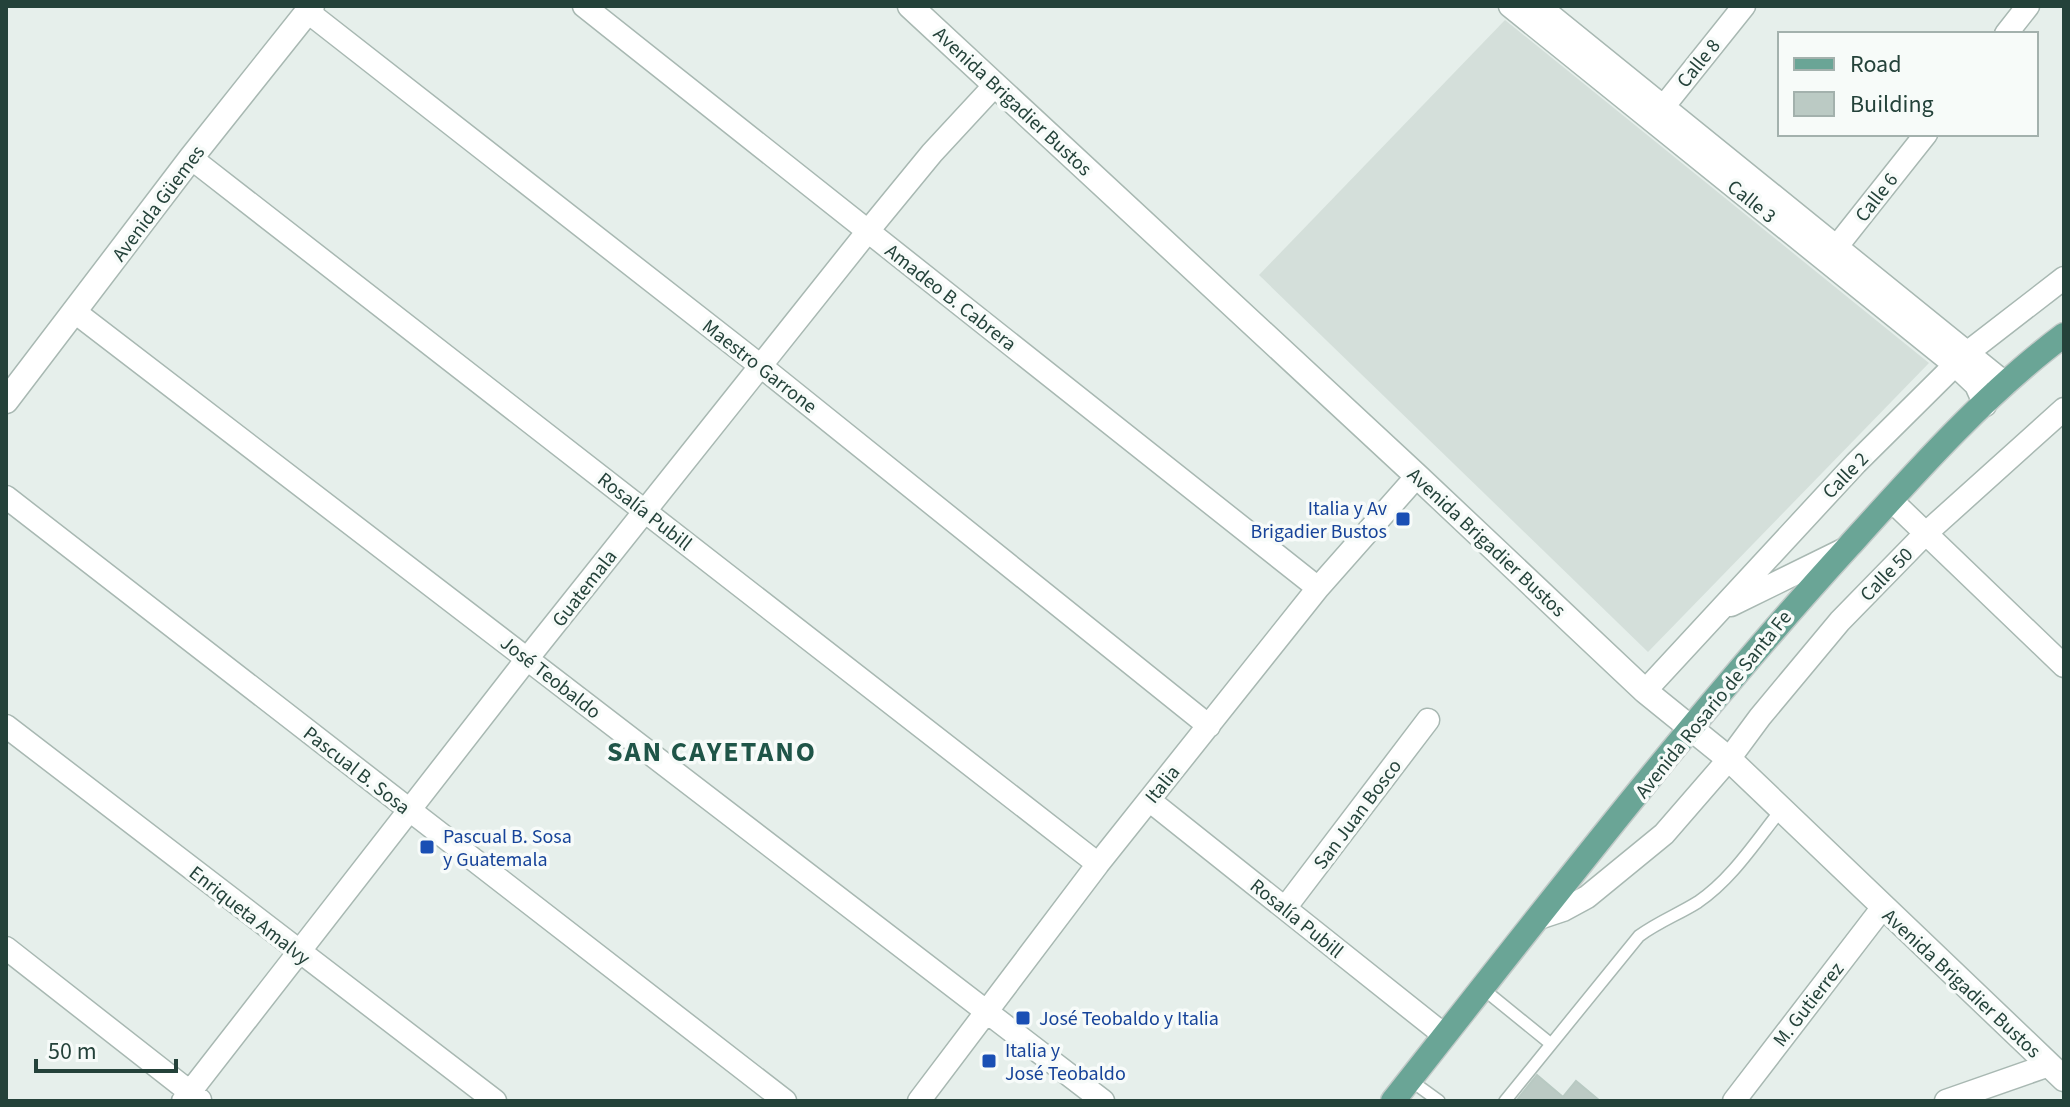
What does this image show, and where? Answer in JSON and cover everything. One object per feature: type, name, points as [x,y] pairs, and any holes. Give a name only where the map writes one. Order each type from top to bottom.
[{"type":"main road","name":"Avenida Rosario de Santa Fe","points":[[1393,1101],[1691,729],[1793,607],[1891,500],[1985,405],[2064,335]]},
{"type":"street","name":"Amadeo B. Cabrera","points":[[584,6],[1318,588]]},
{"type":"street","name":"Avenida Brigadier Bustos","points":[[910,6],[1645,691],[1729,759],[2056,1072]]},
{"type":"street","name":"Calle 3","points":[[1510,6],[1658,114],[1961,359],[2006,384]]},
{"type":"street","name":"Calle 3","points":[[1539,6],[1658,114]]},
{"type":"street","name":"Calle 8","points":[[1658,114],[1744,6]]},
{"type":"street","points":[[2008,32],[2028,6]]},
{"type":"street","name":"Avenida Güemes","points":[[6,401],[191,158],[310,9]]},
{"type":"street","name":"Maestro Garrone","points":[[310,9],[1209,726]]},
{"type":"street","name":"Guatemala","points":[[192,1098],[299,953],[527,659],[868,231],[932,153],[995,85]]},
{"type":"street","name":"Calle 6","points":[[1832,254],[1924,136]]},
{"type":"street","name":"Rosalía Pubill","points":[[191,158],[1098,864]]},
{"type":"street","name":"Calle 2","points":[[1645,691],[1856,463],[1961,359],[2064,278]]},
{"type":"street","name":"José Teobaldo","points":[[75,312],[1103,1101]]},
{"type":"street","name":"Calle 3","points":[[1961,359],[1985,405]]},
{"type":"street","name":"Calle 50","points":[[1539,918],[1587,897],[1664,834],[1840,621],[1924,535],[2064,409]]},
{"type":"street","name":"Italia","points":[[919,1101],[1098,864],[1318,588],[1417,476]]},
{"type":"street","name":"Pascual B. Sosa","points":[[6,497],[785,1101]]},
{"type":"street","points":[[1891,500],[1924,535],[2064,666]]},
{"type":"street","points":[[1718,612],[1848,547]]},
{"type":"street","name":"San Juan Bosco","points":[[1285,908],[1428,720]]},
{"type":"street","name":"Enriqueta Amalvy","points":[[6,726],[495,1101]]},
{"type":"street","name":"Rosalía Pubill","points":[[1149,800],[1444,1035]]},
{"type":"street","name":"M. Gutierrez","points":[[1734,1101],[1883,907]]},
{"type":"street","points":[[6,948],[192,1098]]},
{"type":"street","points":[[1946,1101],[2056,1072]]},
{"type":"lane","points":[[1505,1101],[1639,936],[1699,901],[1732,871],[1781,810]]},
{"type":"lane","points":[[1482,988],[1551,1044]]},
{"type":"lane","points":[[1410,1079],[1439,1101]]},
{"type":"shaded area","points":[[1505,20],[1929,363],[1648,652],[1259,275]]},
{"type":"building","points":[[1537,1075],[1563,1097],[1576,1081],[1600,1101],[1516,1101]]},
{"type":"place","name":"Italia y Av Brigadier Bustos","points":[[1403,519]]},
{"type":"place","name":"Pascual B. Sosa y Guatemala","points":[[427,847]]},
{"type":"place","name":"José Teobaldo y Italia","points":[[1023,1018]]},
{"type":"place","name":"Italia y José Teobaldo","points":[[989,1061]]},
{"type":"district","name":"SAN CAYETANO","points":[[712,751]]}]
